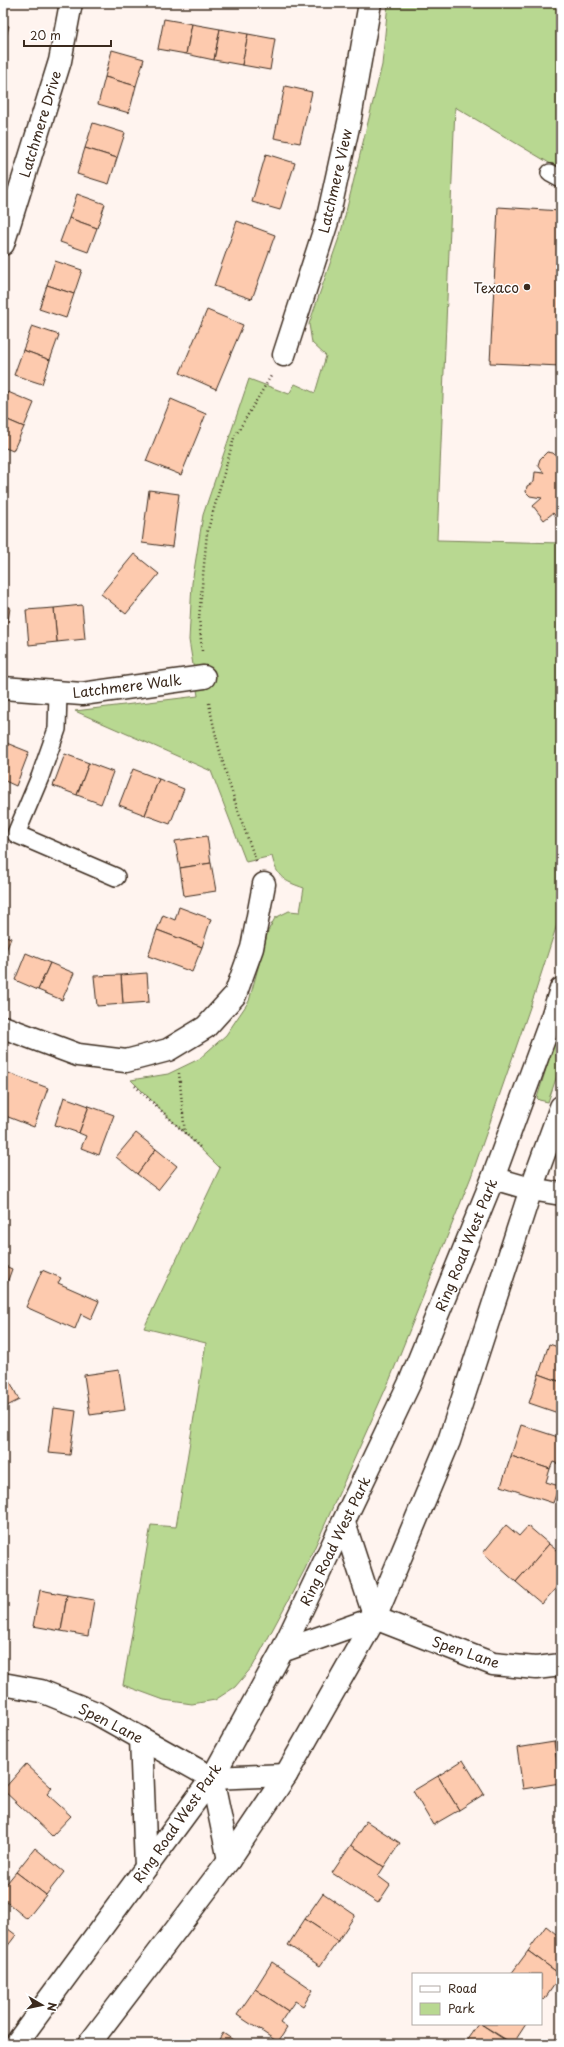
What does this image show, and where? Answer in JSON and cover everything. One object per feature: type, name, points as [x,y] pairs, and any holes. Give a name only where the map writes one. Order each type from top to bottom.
[{"type":"main road","name":"Latchmere Drive","points":[[3,244],[60,61],[71,3]]},
{"type":"main road","name":"Latchmere View","points":[[284,355],[327,222],[350,118],[363,4]]},
{"type":"main road","name":"Latchmere Walk","points":[[3,688],[82,694],[204,677]]},
{"type":"main road","points":[[3,1027],[78,1055],[126,1061],[168,1050],[206,1027],[235,995],[252,948],[264,884]]},
{"type":"main road","name":"Ring Road West Park","points":[[16,2044],[212,1778],[282,1651],[410,1382],[493,1178],[561,989]]},
{"type":"main road","points":[[89,2044],[229,1860],[286,1775],[375,1618],[449,1441],[531,1189],[561,1107]]},
{"type":"main road","points":[[493,1178],[531,1189],[561,1194]]},
{"type":"main road","points":[[344,1523],[375,1618]]},
{"type":"main road","points":[[282,1651],[375,1618]]},
{"type":"main road","name":"Spen Lane","points":[[375,1618],[493,1664],[536,1668],[561,1665]]},
{"type":"main road","name":"Spen Lane","points":[[3,1684],[48,1694],[96,1713],[212,1778]]},
{"type":"main road","points":[[141,1738],[146,1867]]},
{"type":"main road","points":[[229,1860],[212,1778],[286,1775]]},
{"type":"lane","points":[[58,693],[57,728],[40,777],[16,834],[116,877]]},
{"type":"path","points":[[264,884],[230,792],[215,734],[204,677],[200,618],[207,533],[234,438],[284,355]]},
{"type":"path","points":[[177,1044],[185,1134]]},
{"type":"path","points":[[134,1085],[202,1149]]},
{"type":"green space","points":[[388,3],[561,3],[561,170],[455,107],[437,540],[561,543],[561,912],[536,990],[471,1177],[390,1379],[305,1569],[253,1666],[235,1687],[215,1700],[192,1704],[164,1700],[123,1685],[151,1525],[176,1527],[206,1343],[144,1328],[220,1168],[131,1080],[168,1074],[199,1059],[226,1035],[249,1001],[268,931],[275,918],[289,911],[300,912],[304,888],[282,878],[276,869],[272,856],[246,862],[211,771],[75,711],[198,696],[189,640],[192,583],[203,515],[249,379],[289,394],[295,384],[315,393],[326,356],[312,343],[309,324],[341,232],[382,65]]},
{"type":"green space","points":[[561,1020],[561,1064],[548,1102],[537,1098]]},
{"type":"building","points":[[164,19],[192,24],[186,54],[158,49]]},
{"type":"building","points":[[3,24],[9,26],[3,48]]},
{"type":"building","points":[[192,24],[220,29],[214,60],[186,54]]},
{"type":"building","points":[[220,29],[248,34],[242,65],[214,60]]},
{"type":"building","points":[[248,34],[275,39],[270,70],[242,65]]},
{"type":"building","points":[[112,50],[144,59],[136,86],[105,77]]},
{"type":"building","points":[[105,77],[136,86],[129,113],[98,104]]},
{"type":"building","points":[[285,86],[312,92],[300,143],[274,138]]},
{"type":"building","points":[[93,123],[125,133],[117,158],[85,148]]},
{"type":"building","points":[[85,148],[117,158],[109,184],[77,174]]},
{"type":"building","points":[[266,154],[295,163],[280,210],[252,202]]},
{"type":"building","points":[[77,194],[105,204],[97,228],[69,218]]},
{"type":"building","name":"Texaco","points":[[498,207],[561,211],[561,366],[490,363]]},
{"type":"building","points":[[69,218],[97,228],[88,252],[60,242]]},
{"type":"building","points":[[237,221],[275,235],[252,299],[214,286]]},
{"type":"building","points":[[55,261],[82,270],[74,294],[47,285]]},
{"type":"building","points":[[47,285],[74,294],[66,318],[39,309]]},
{"type":"building","points":[[207,310],[243,325],[216,389],[180,373]]},
{"type":"building","points":[[32,326],[59,335],[50,360],[23,350]]},
{"type":"building","points":[[23,350],[50,360],[42,384],[14,375]]},
{"type":"building","points":[[8,392],[34,403],[24,427],[3,418],[3,404]]},
{"type":"building","points":[[171,399],[206,414],[181,475],[146,461]]},
{"type":"building","points":[[3,418],[24,427],[13,451],[3,447]]},
{"type":"building","points":[[547,452],[553,453],[558,458],[561,457],[561,523],[553,513],[544,520],[533,506],[542,498],[530,496],[526,492],[527,486],[534,482],[535,472],[544,473],[538,465],[540,459]]},
{"type":"building","points":[[149,490],[179,494],[172,547],[142,543]]},
{"type":"building","points":[[134,554],[159,574],[126,614],[101,594]]},
{"type":"building","points":[[82,605],[85,639],[57,642],[54,608]]},
{"type":"building","points":[[3,607],[10,608],[5,641],[3,641]]},
{"type":"building","points":[[54,608],[57,642],[29,645],[26,610]]},
{"type":"building","points":[[4,742],[29,752],[16,786],[3,780]]},
{"type":"building","points":[[65,754],[89,763],[77,795],[53,786]]},
{"type":"building","points":[[89,763],[113,772],[101,804],[77,795]]},
{"type":"building","points":[[133,769],[159,779],[145,815],[119,805]]},
{"type":"building","points":[[159,779],[184,789],[170,824],[145,815]]},
{"type":"building","points":[[207,836],[211,863],[180,868],[175,841]]},
{"type":"building","points":[[211,863],[216,891],[184,896],[180,868]]},
{"type":"building","points":[[179,907],[211,919],[202,947],[157,930],[163,915],[175,920]]},
{"type":"building","points":[[157,930],[202,947],[192,972],[148,956]]},
{"type":"building","points":[[3,935],[11,938],[3,958]]},
{"type":"building","points":[[26,953],[50,963],[38,990],[15,980]]},
{"type":"building","points":[[50,963],[74,973],[62,1000],[38,990]]},
{"type":"building","points":[[147,973],[149,1002],[123,1004],[121,975]]},
{"type":"building","points":[[121,975],[123,1004],[97,1006],[94,976]]},
{"type":"building","points":[[3,1071],[48,1088],[34,1127],[3,1115]]},
{"type":"building","points":[[64,1097],[89,1106],[79,1133],[55,1125]]},
{"type":"building","points":[[89,1106],[114,1115],[99,1155],[81,1148],[86,1136],[79,1133]]},
{"type":"building","points":[[136,1133],[156,1149],[137,1174],[116,1157]]},
{"type":"building","points":[[156,1149],[177,1166],[158,1190],[137,1174]]},
{"type":"building","points":[[3,1265],[12,1269],[3,1294]]},
{"type":"building","points":[[42,1270],[61,1278],[58,1283],[99,1301],[91,1319],[81,1314],[75,1329],[26,1307]]},
{"type":"building","points":[[549,1344],[561,1348],[561,1382],[539,1374]]},
{"type":"building","points":[[119,1370],[125,1410],[90,1415],[84,1375]]},
{"type":"building","points":[[539,1374],[561,1382],[561,1414],[529,1403]]},
{"type":"building","points":[[8,1377],[19,1400],[3,1408],[3,1380]]},
{"type":"building","points":[[54,1408],[76,1411],[70,1455],[48,1453]]},
{"type":"building","points":[[521,1425],[561,1438],[561,1465],[553,1462],[550,1469],[511,1456]]},
{"type":"building","points":[[511,1456],[550,1469],[546,1482],[559,1486],[553,1503],[501,1486]]},
{"type":"building","points":[[506,1525],[519,1536],[528,1526],[549,1544],[516,1582],[483,1553]]},
{"type":"building","points":[[549,1544],[561,1554],[561,1582],[542,1604],[516,1582]]},
{"type":"building","points":[[40,1590],[67,1595],[61,1631],[33,1626]]},
{"type":"building","points":[[67,1595],[94,1600],[88,1636],[61,1631]]},
{"type":"building","points":[[561,1741],[561,1783],[560,1783],[554,1742]]},
{"type":"building","points":[[554,1742],[560,1783],[523,1789],[517,1748]]},
{"type":"building","points":[[463,1760],[484,1794],[459,1810],[438,1776]]},
{"type":"building","points":[[26,1764],[52,1788],[47,1794],[71,1816],[52,1836],[3,1790]]},
{"type":"building","points":[[438,1776],[459,1810],[433,1825],[413,1791]]},
{"type":"building","points":[[366,1821],[400,1843],[384,1867],[351,1845]]},
{"type":"building","points":[[351,1845],[384,1867],[378,1876],[390,1885],[378,1903],[332,1873]]},
{"type":"building","points":[[35,1848],[64,1872],[46,1895],[16,1872]]},
{"type":"building","points":[[16,1872],[46,1895],[27,1919],[3,1899],[3,1888]]},
{"type":"building","points":[[323,1893],[355,1915],[338,1941],[305,1919]]},
{"type":"building","points":[[305,1919],[338,1941],[320,1966],[288,1945]]},
{"type":"building","points":[[3,1925],[16,1935],[3,1952]]},
{"type":"building","points":[[546,1926],[561,1938],[561,1975],[528,1951]]},
{"type":"building","points":[[528,1951],[561,1975],[544,2000],[542,1999],[542,1973],[512,1973]]},
{"type":"building","points":[[272,1962],[313,1990],[303,2006],[295,2001],[288,2011],[255,1989]]},
{"type":"building","points":[[255,1989],[288,2011],[280,2023],[287,2028],[278,2042],[237,2015]]},
{"type":"building","points":[[477,2025],[482,2025],[511,2044],[464,2044]]},
{"type":"building","points":[[483,2025],[525,2025],[513,2044]]},
{"type":"building","points":[[223,2033],[239,2044],[216,2044]]},
{"type":"place","name":"Texaco","points":[[527,287]]}]
